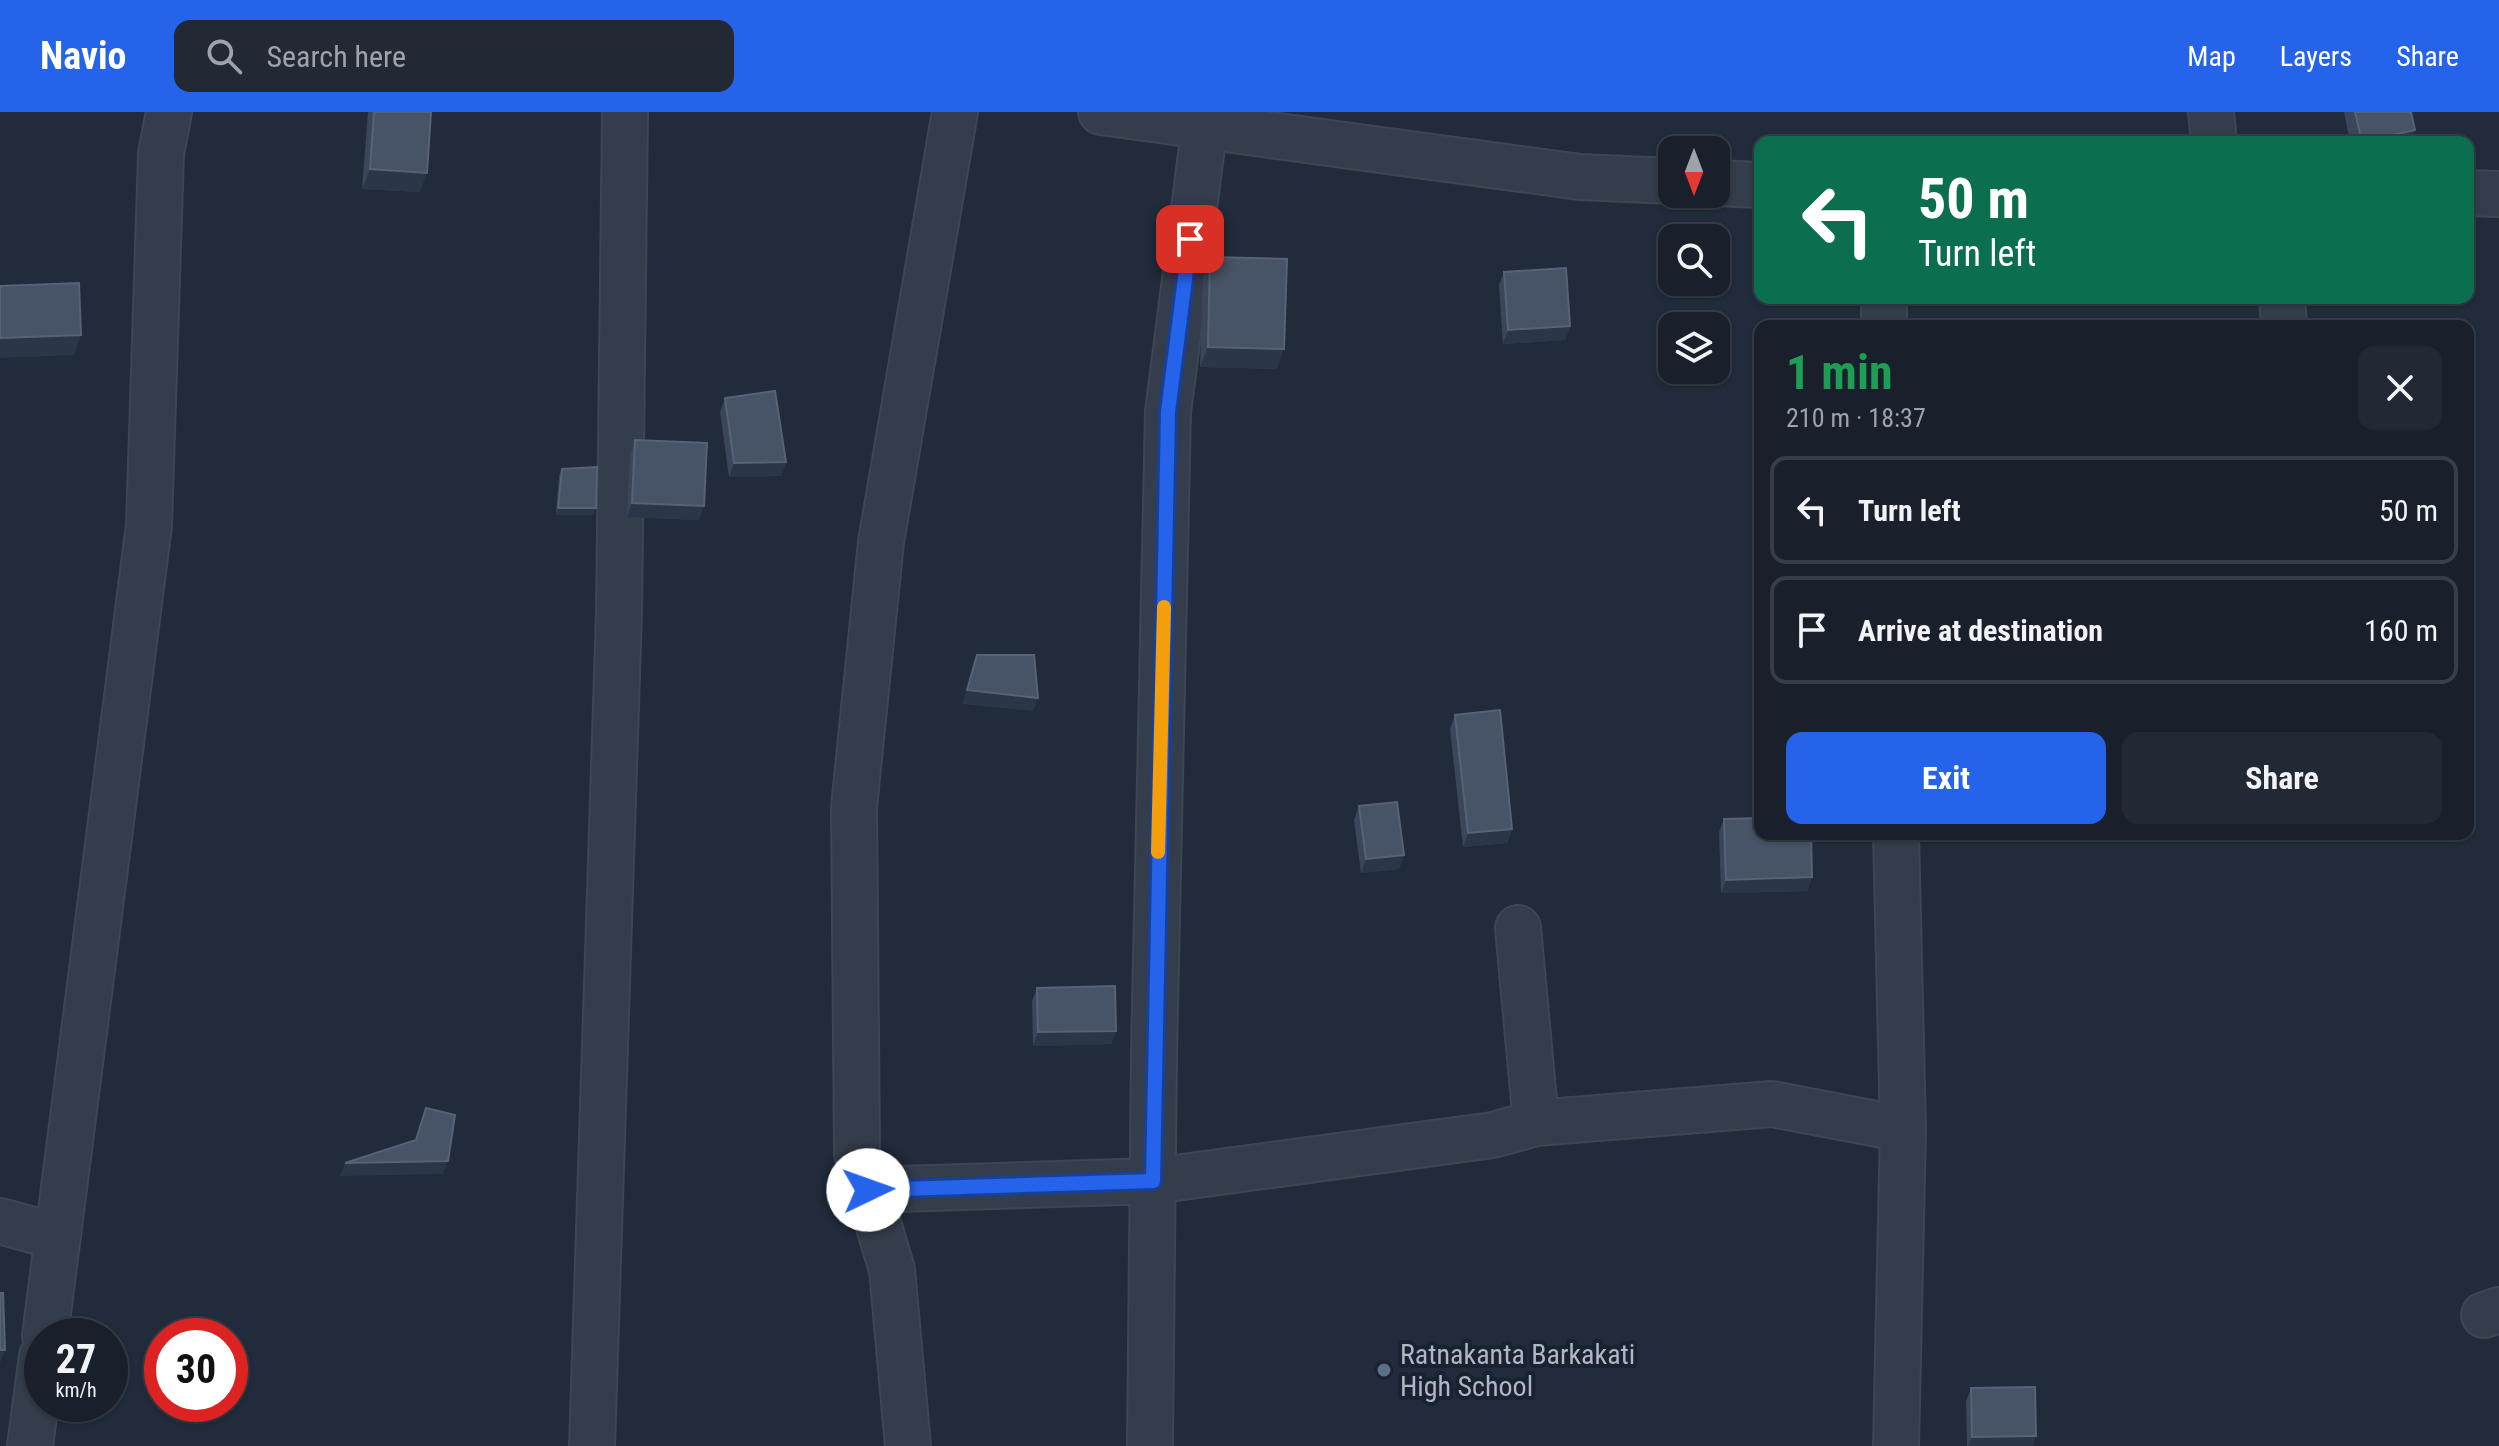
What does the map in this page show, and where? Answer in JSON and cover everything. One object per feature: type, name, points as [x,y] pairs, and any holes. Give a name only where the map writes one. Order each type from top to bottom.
[{"type":"street","points":[[47,1318],[149,525],[161,154],[169,112]]},
{"type":"street","points":[[592,1446],[619,613],[625,112]]},
{"type":"street","points":[[908,1446],[892,1270],[857,1153],[854,807],[881,542],[955,112]]},
{"type":"street","points":[[1101,112],[1205,123],[1580,177],[1658,180]]},
{"type":"street","points":[[2211,112],[2213,136]]},
{"type":"street","points":[[1150,1446],[1168,412],[1205,123]]},
{"type":"street","points":[[1730,184],[1754,185]]},
{"type":"street","points":[[2474,193],[2499,194]]},
{"type":"street","points":[[1896,840],[1903,1129],[1896,1446]]},
{"type":"street","points":[[1518,928],[1536,1123]]},
{"type":"street","points":[[868,1190],[1153,1181],[1493,1135],[1536,1123],[1772,1104],[1903,1129]]},
{"type":"street","points":[[0,1221],[58,1237]]},
{"type":"street","points":[[30,1446],[33,1422]]},
{"type":"building","points":[[374,112],[431,112],[427,173],[370,169]]},
{"type":"building","points":[[2355,112],[2411,112],[2415,130],[2388,136],[2361,136]]},
{"type":"building","points":[[1210,257],[1287,259],[1284,349],[1208,347]]},
{"type":"building","points":[[1566,268],[1570,326],[1508,330],[1504,272]]},
{"type":"building","points":[[79,283],[81,335],[0,338],[0,286]]},
{"type":"building","points":[[775,391],[786,462],[734,463],[725,398]]},
{"type":"building","points":[[635,440],[707,443],[704,506],[632,503]]},
{"type":"building","points":[[597,467],[596,508],[558,508],[562,469]]},
{"type":"building","points":[[977,655],[1034,655],[1038,698],[967,690]]},
{"type":"building","points":[[1500,710],[1512,829],[1468,833],[1455,715]]},
{"type":"building","points":[[1397,802],[1404,855],[1366,859],[1359,806]]},
{"type":"building","points":[[1754,818],[1754,840],[1811,840],[1812,877],[1726,880],[1724,819]]},
{"type":"building","points":[[1115,986],[1116,1031],[1038,1032],[1037,988]]},
{"type":"building","points":[[426,1108],[455,1115],[448,1161],[345,1163],[416,1140]]},
{"type":"building","points":[[0,1293],[3,1293],[5,1350],[0,1350]]},
{"type":"building","points":[[2035,1387],[2036,1436],[1972,1437],[1971,1388]]},
{"type":"slow traffic","points":[[1158,852],[1164,607]]},
{"type":"place","name":"Ratnakanta Barkakati High School","points":[[1384,1370]]},
{"type":"route","points":[[868,1190],[1153,1181],[1168,412],[1190,239]]}]
